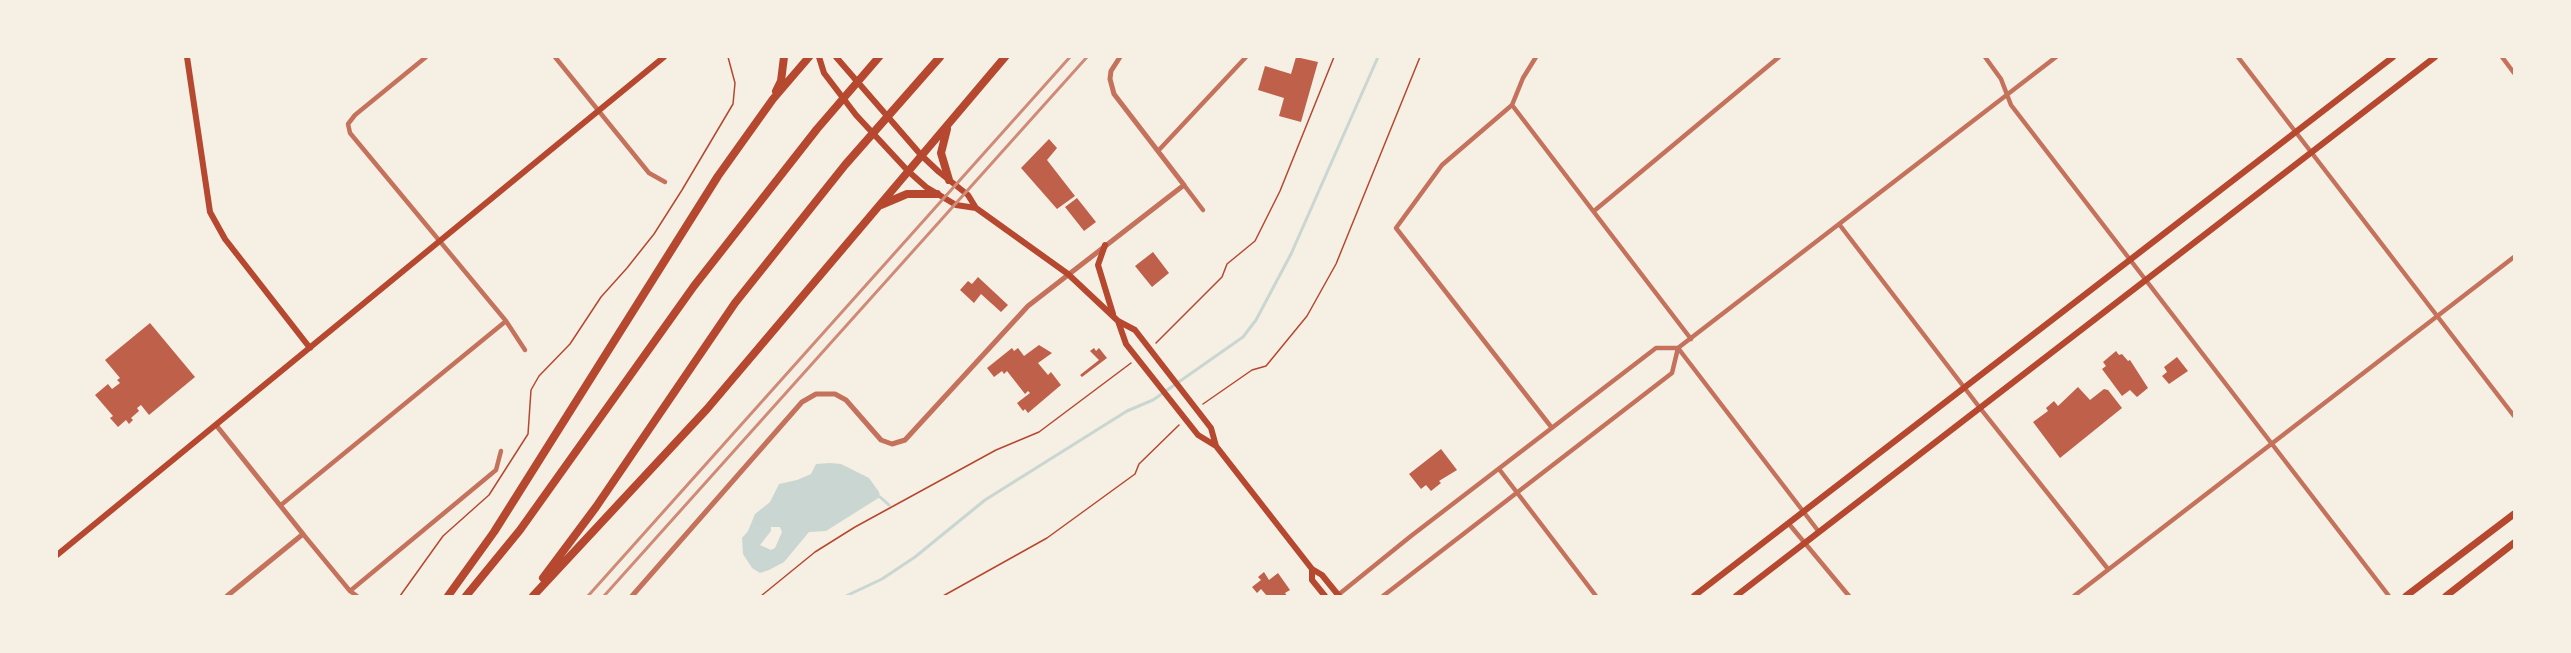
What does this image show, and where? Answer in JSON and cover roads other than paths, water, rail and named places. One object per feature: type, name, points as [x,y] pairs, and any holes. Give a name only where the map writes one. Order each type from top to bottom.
[{"type":"highway","points":[[773,99],[781,81],[784,57]]},
{"type":"highway","points":[[448,596],[500,523],[718,176],[773,99],[809,57]]},
{"type":"highway","points":[[466,596],[520,530],[694,286],[817,129],[879,57]]},
{"type":"highway","points":[[531,596],[596,507],[735,303],[844,165],[940,57]]},
{"type":"highway","points":[[531,596],[707,410],[1005,57]]},
{"type":"highway","points":[[949,180],[941,153],[950,123]]},
{"type":"highway","points":[[880,205],[907,194],[937,194]]},
{"type":"main road","points":[[187,57],[210,212],[225,239],[310,348]]},
{"type":"main road","points":[[57,555],[664,57]]},
{"type":"main road","points":[[819,57],[824,73],[856,115],[908,171],[937,194],[956,205],[976,208]]},
{"type":"main road","points":[[836,57],[921,156],[969,195],[976,208],[1068,274],[1116,319],[1129,325],[1138,334],[1213,432],[1216,446],[1311,569],[1322,575],[1339,596]]},
{"type":"main road","points":[[1694,596],[2393,57]]},
{"type":"main road","points":[[1736,596],[2435,57]]},
{"type":"main road","points":[[1105,245],[1098,265],[1126,344],[1192,427],[1204,440],[1216,446]]},
{"type":"main road","points":[[2406,596],[2514,514]]},
{"type":"main road","points":[[2446,596],[2514,543]]},
{"type":"main road","points":[[1311,569],[1312,580],[1325,596]]},
{"type":"street","points":[[426,57],[355,115],[348,124],[351,133],[506,321],[525,350]]},
{"type":"street","points":[[555,57],[649,173],[665,182]]},
{"type":"street","points":[[1120,57],[1111,71],[1110,79],[1114,94],[1203,210]]},
{"type":"street","points":[[1158,151],[1246,57]]},
{"type":"street","points":[[1536,57],[1523,78],[1512,105],[1442,165],[1396,228],[1552,428]]},
{"type":"street","points":[[1594,211],[1779,57]]},
{"type":"street","points":[[1985,57],[2001,79],[2011,105],[2390,596]]},
{"type":"street","points":[[1339,596],[1656,348],[1678,348],[1691,339],[2056,57]]},
{"type":"street","points":[[2238,57],[2294,133],[2514,416]]},
{"type":"street","points":[[2502,57],[2514,73]]},
{"type":"street","points":[[1512,105],[1691,339]]},
{"type":"street","points":[[632,596],[802,402],[816,394],[835,394],[846,400],[881,440],[892,444],[905,440],[1021,313],[1184,185]]},
{"type":"street","points":[[1839,224],[1980,408],[2108,569]]},
{"type":"street","points":[[2074,596],[2514,257]]},
{"type":"street","points":[[280,506],[506,321]]},
{"type":"street","points":[[1383,596],[1672,373],[1678,348]]},
{"type":"street","points":[[1678,348],[1819,532]]},
{"type":"street","points":[[216,424],[280,506],[350,591],[357,596]]},
{"type":"street","points":[[350,591],[496,470],[501,451]]},
{"type":"street","points":[[1499,470],[1596,596]]},
{"type":"street","points":[[1789,524],[1849,596]]},
{"type":"street","points":[[227,596],[303,534]]},
{"type":"waterway","points":[[846,596],[882,579],[915,557],[985,500],[1127,411],[1153,400],[1243,337],[1256,320],[1291,254],[1378,57]]},
{"type":"waterway","points":[[880,497],[889,505]]},
{"type":"railway","points":[[588,596],[1070,57]]},
{"type":"railway","points":[[604,596],[1087,57]]}]
